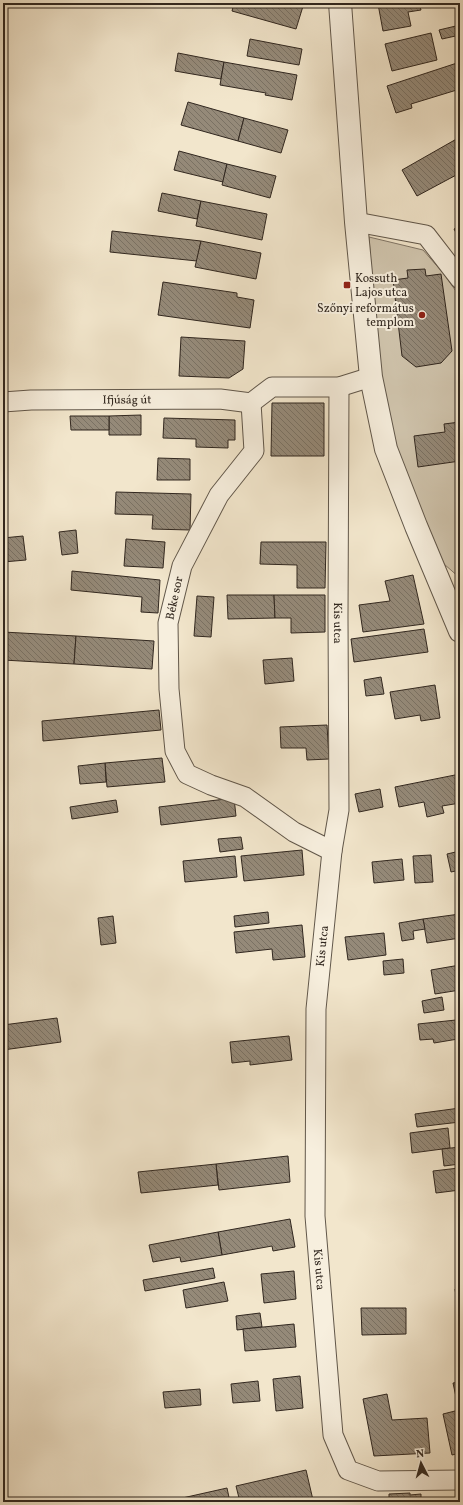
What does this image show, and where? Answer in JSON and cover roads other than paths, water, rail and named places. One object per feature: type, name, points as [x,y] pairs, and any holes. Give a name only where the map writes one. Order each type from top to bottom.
[{"type":"street","points":[[340,3],[356,222],[371,377],[386,449],[416,526],[456,609],[460,631]]},
{"type":"street","points":[[356,222],[426,235],[460,279]]},
{"type":"street","points":[[251,404],[272,387],[339,386],[371,377]]},
{"type":"street","name":"Kis utca","points":[[339,386],[339,810],[332,851],[316,1009],[314,1216],[333,1435],[348,1470],[378,1481],[460,1480]]},
{"type":"street","name":"Ifjúság út","points":[[3,402],[31,400],[220,399],[251,404]]},
{"type":"street","name":"Béke sor","points":[[251,404],[254,451],[219,495],[182,566],[168,623],[168,689],[175,751],[187,774],[211,785],[245,797],[294,832],[332,851]]},
{"type":"place","name":"Kossuth Lajos utca","points":[[347,285]]},
{"type":"place","name":"Szőnyi református templom","points":[[422,315]]}]
